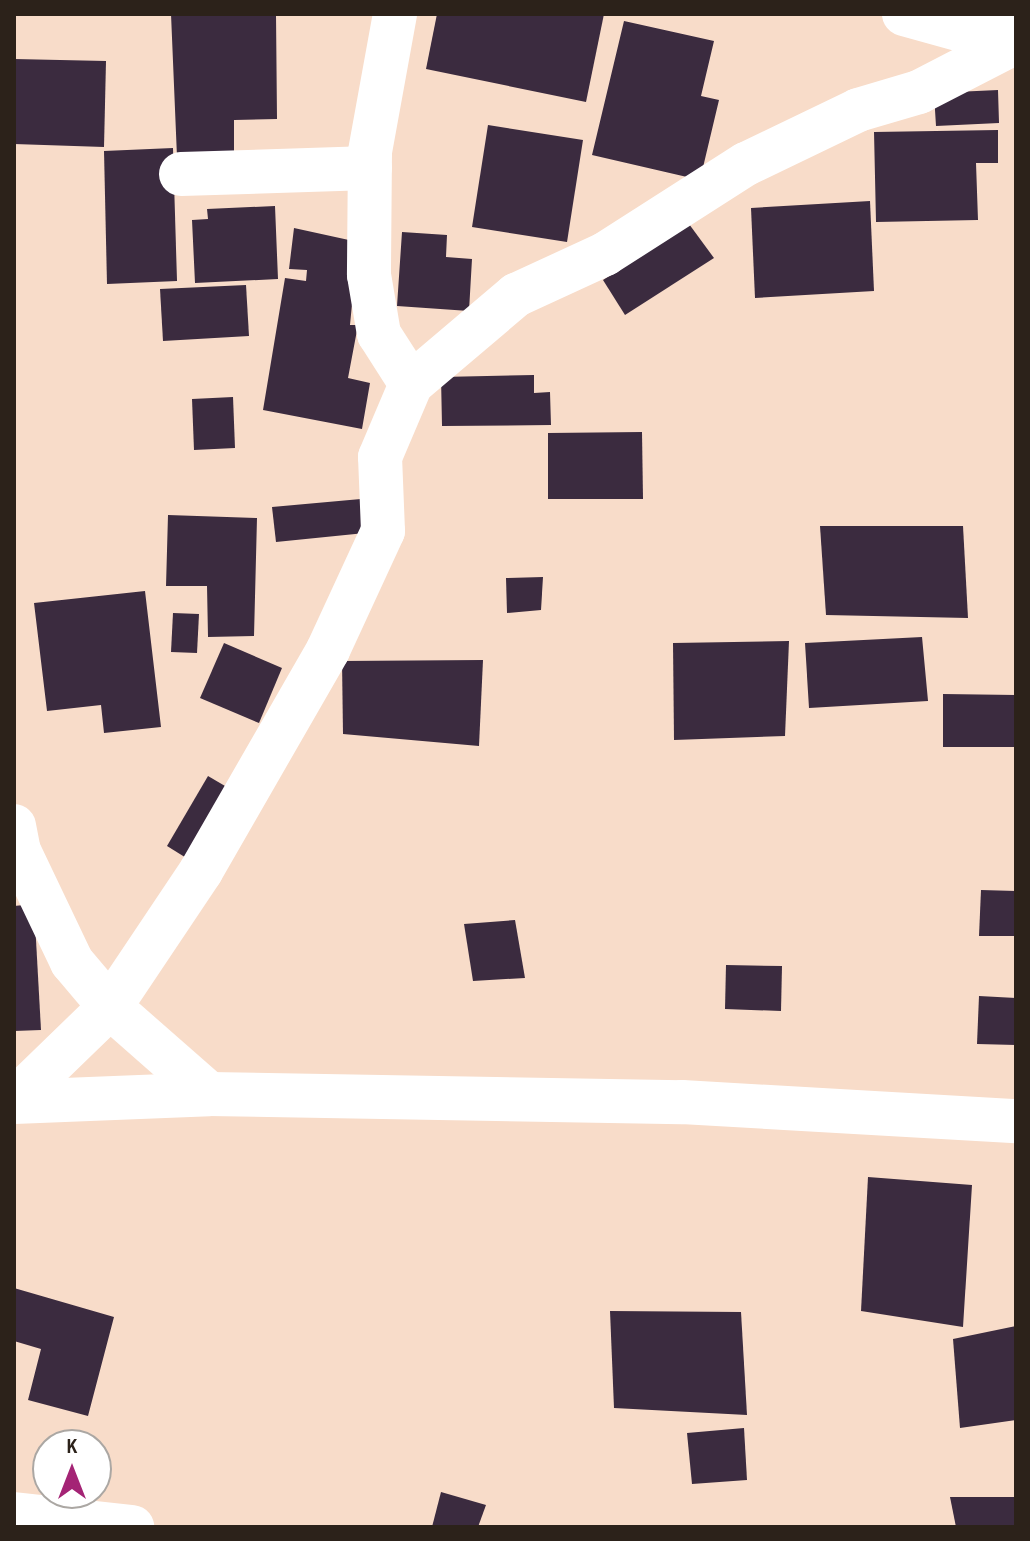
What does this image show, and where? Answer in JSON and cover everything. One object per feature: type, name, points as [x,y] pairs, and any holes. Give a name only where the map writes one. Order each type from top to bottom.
[{"type":"street","points":[[395,14],[370,168],[369,275],[379,334],[411,384]]},
{"type":"street","points":[[904,14],[1012,34]]},
{"type":"street","points":[[14,1101],[110,1007],[201,871],[328,650],[383,531],[380,457],[411,384],[516,295],[605,254],[746,164],[858,110],[919,92],[1012,34]]},
{"type":"street","points":[[181,174],[370,168]]},
{"type":"street","points":[[14,826],[19,851],[72,962],[110,1007],[209,1094]]},
{"type":"street","points":[[14,1101],[209,1094],[682,1102],[1016,1121]]},
{"type":"street","points":[[14,1514],[132,1527]]},
{"type":"building","points":[[171,14],[276,14],[277,119],[234,120],[234,158],[177,157]]},
{"type":"building","points":[[437,14],[604,14],[586,102],[426,69]]},
{"type":"building","points":[[624,21],[714,41],[701,96],[719,100],[700,180],[592,155]]},
{"type":"building","points":[[14,59],[106,61],[104,147],[14,144]]},
{"type":"building","points":[[998,90],[999,123],[936,126],[934,93]]},
{"type":"building","points":[[488,125],[583,140],[567,242],[472,227]]},
{"type":"building","points":[[998,130],[998,163],[976,163],[978,220],[876,222],[874,132]]},
{"type":"building","points":[[173,148],[177,281],[107,284],[104,151]]},
{"type":"building","points":[[870,201],[874,291],[755,298],[751,208]]},
{"type":"building","points":[[275,206],[278,279],[195,283],[192,220],[208,219],[207,209]]},
{"type":"building","points":[[689,224],[714,258],[625,315],[603,280]]},
{"type":"building","points":[[294,228],[358,242],[350,325],[358,325],[348,378],[370,383],[362,429],[263,410],[285,278],[306,281],[307,270],[289,269]]},
{"type":"building","points":[[402,232],[447,235],[446,257],[472,259],[469,311],[397,306]]},
{"type":"building","points":[[246,285],[249,336],[163,341],[160,289]]},
{"type":"building","points":[[534,375],[534,393],[550,392],[551,425],[442,426],[441,377]]},
{"type":"building","points":[[233,397],[235,448],[194,450],[192,399]]},
{"type":"building","points":[[642,432],[643,499],[548,499],[548,433]]},
{"type":"building","points":[[372,498],[375,532],[276,542],[272,507]]},
{"type":"building","points":[[168,515],[257,518],[254,636],[208,637],[207,586],[166,586]]},
{"type":"building","points":[[820,526],[963,526],[968,618],[826,615]]},
{"type":"building","points":[[543,577],[541,610],[507,613],[506,578]]},
{"type":"building","points":[[145,591],[161,727],[104,733],[101,705],[47,711],[34,603]]},
{"type":"building","points":[[173,613],[199,614],[197,653],[171,652]]},
{"type":"building","points":[[922,637],[928,701],[809,708],[805,643]]},
{"type":"building","points":[[789,641],[785,736],[674,740],[673,643]]},
{"type":"building","points":[[224,643],[282,668],[259,723],[200,698]]},
{"type":"building","points":[[483,660],[479,746],[343,734],[342,661]]},
{"type":"building","points":[[943,694],[1016,695],[1016,747],[943,747]]},
{"type":"building","points":[[208,776],[237,793],[196,864],[167,846]]},
{"type":"building","points":[[981,890],[1016,891],[1016,936],[979,936]]},
{"type":"building","points":[[34,904],[41,1030],[14,1031],[14,906]]},
{"type":"building","points":[[515,920],[525,978],[473,981],[464,924]]},
{"type":"building","points":[[726,965],[782,966],[781,1011],[725,1009]]},
{"type":"building","points":[[979,996],[1016,998],[1016,1045],[977,1044]]},
{"type":"building","points":[[868,1177],[972,1185],[963,1327],[861,1311]]},
{"type":"building","points":[[14,1288],[114,1317],[88,1416],[28,1400],[41,1349],[14,1341]]},
{"type":"building","points":[[610,1311],[741,1312],[747,1415],[614,1408]]},
{"type":"building","points":[[1016,1326],[1016,1420],[960,1428],[953,1339]]},
{"type":"building","points":[[744,1428],[747,1480],[692,1484],[687,1433]]},
{"type":"building","points":[[441,1492],[486,1505],[478,1527],[432,1527]]},
{"type":"building","points":[[950,1497],[1016,1497],[1016,1527],[956,1527]]}]
